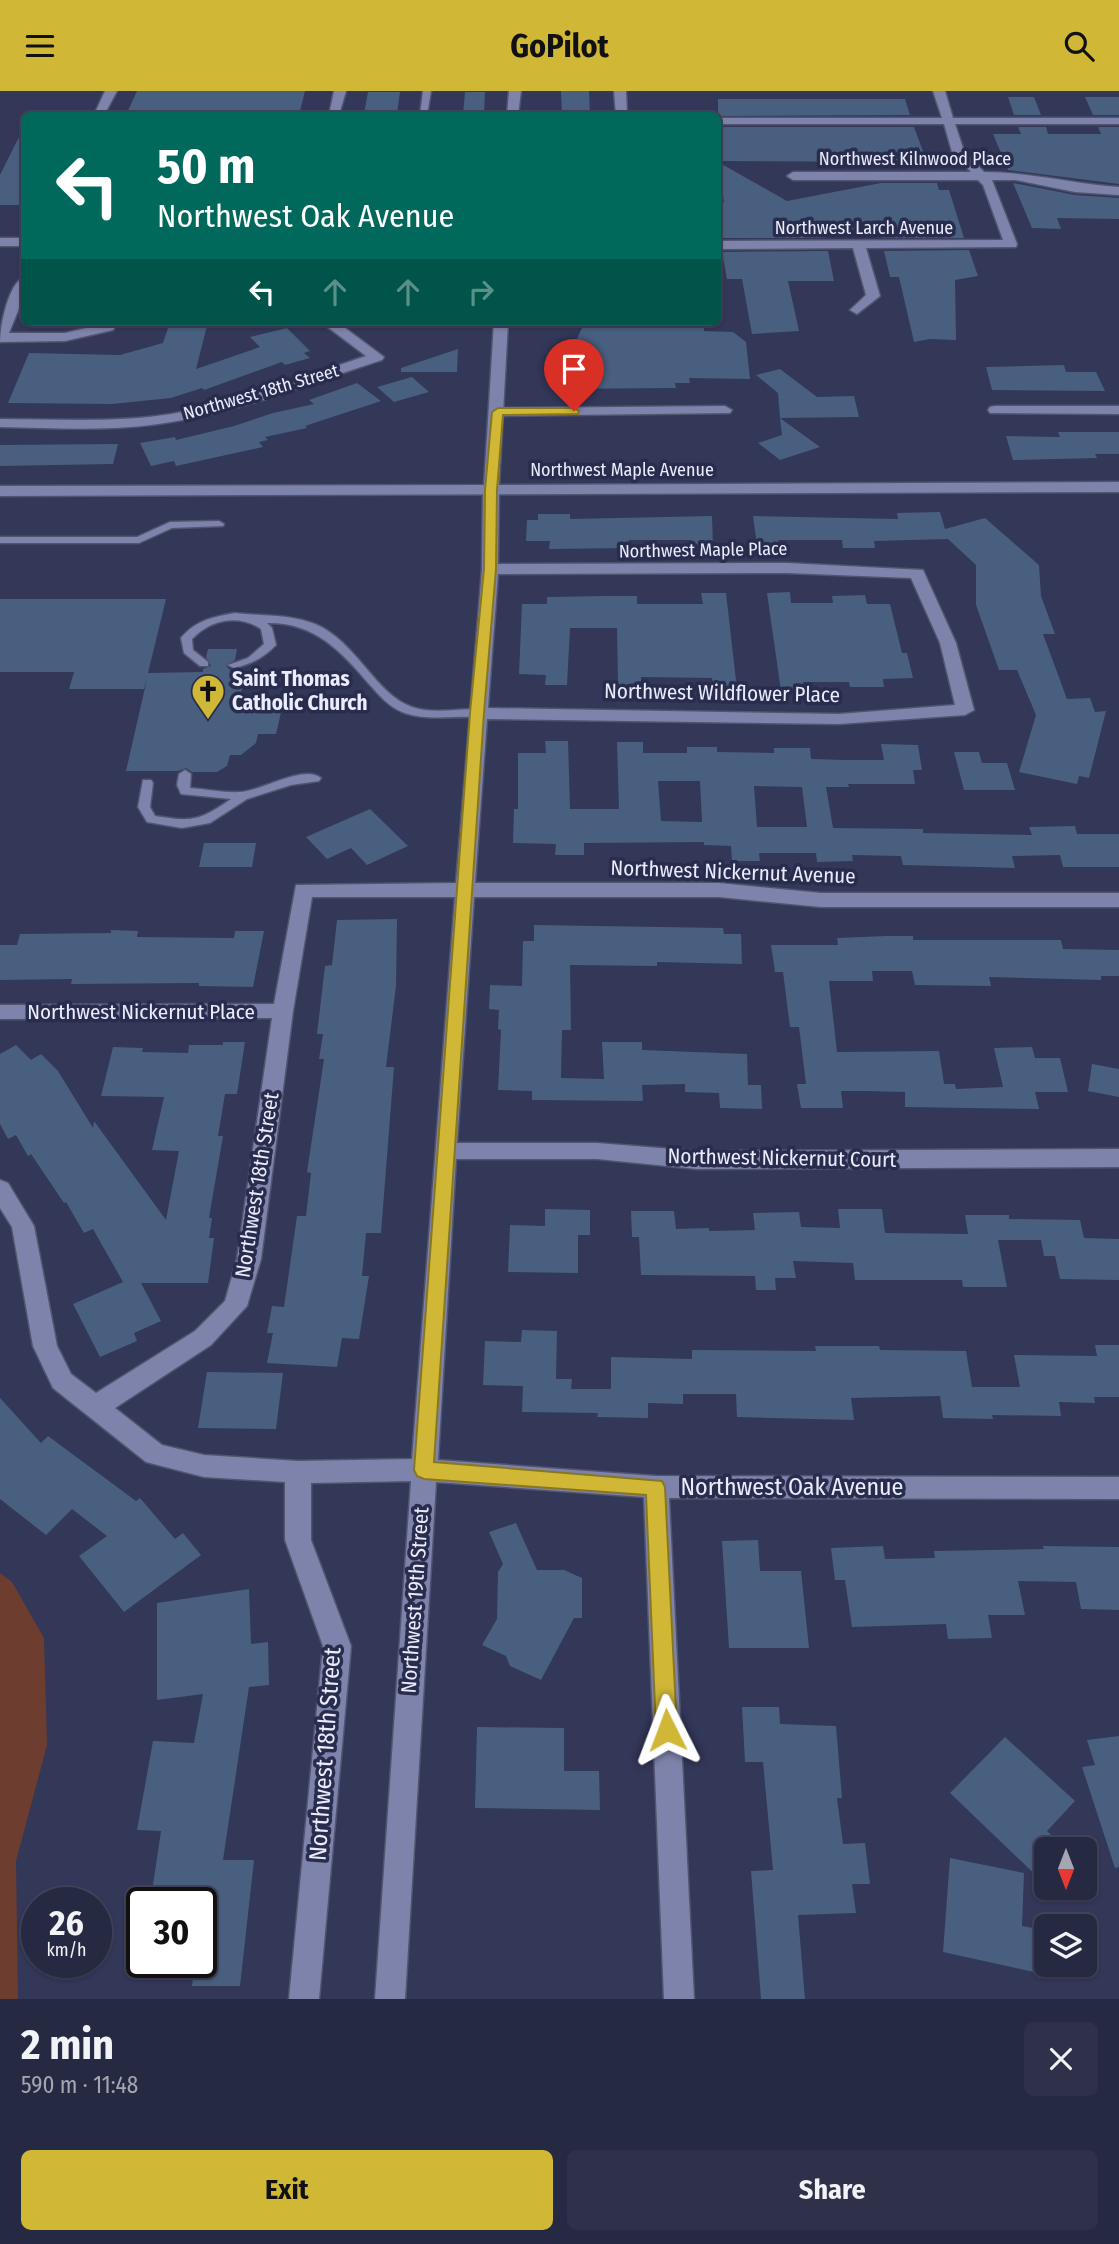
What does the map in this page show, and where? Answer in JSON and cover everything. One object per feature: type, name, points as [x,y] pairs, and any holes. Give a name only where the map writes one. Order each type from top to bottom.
[{"type":"street","points":[[100,112],[111,91]]},
{"type":"street","points":[[335,112],[340,91]]},
{"type":"street","points":[[513,112],[514,91]]},
{"type":"street","points":[[620,91],[622,112]]},
{"type":"street","points":[[939,91],[958,152],[980,175]]},
{"type":"street","points":[[721,121],[1119,121]]},
{"type":"street","name":"Northwest Larch Avenue","points":[[721,245],[1011,244],[989,184],[980,175]]},
{"type":"street","name":"Northwest Kilnwood Place","points":[[793,176],[1016,176],[1075,188],[1119,191]]},
{"type":"street","points":[[0,242],[21,242]]},
{"type":"street","points":[[857,310],[873,296],[859,246]]},
{"type":"street","points":[[21,288],[0,337],[65,337],[108,327]]},
{"type":"street","name":"Northwest 18th Street","points":[[0,423],[106,423],[171,418],[226,405],[377,357],[334,326]]},
{"type":"street","name":"Northwest 19th Street","points":[[390,1999],[445,1151],[490,569],[491,490],[498,412],[501,326]]},
{"type":"street","points":[[498,412],[725,410]]},
{"type":"street","points":[[995,410],[1119,410]]},
{"type":"street","name":"Northwest Maple Avenue","points":[[0,491],[1119,487]]},
{"type":"street","name":"Northwest Maple Place","points":[[490,569],[640,571],[787,568],[917,573],[948,643],[965,710]]},
{"type":"street","name":"Northwest Wildflower Place","points":[[477,713],[839,719],[965,710]]},
{"type":"street","name":"Northwest 18th Street","points":[[94,1408],[203,1338],[235,1306],[249,1259],[283,1011],[303,890]]},
{"type":"street","name":"Northwest Nickernut Avenue","points":[[303,890],[719,890],[821,900],[1119,900]]},
{"type":"street","name":"Northwest Nickernut Place","points":[[0,1012],[283,1011]]},
{"type":"street","name":"Northwest Nickernut Court","points":[[445,1151],[597,1151],[697,1160],[1119,1158]]},
{"type":"street","name":"Northwest Oak Avenue","points":[[0,1189],[23,1226],[45,1346],[62,1381],[155,1454],[204,1466],[298,1472],[424,1470],[656,1487],[1119,1488]]},
{"type":"street","name":"Northwest 18th Street","points":[[298,1472],[298,1540],[337,1646],[304,1999]]},
{"type":"street","points":[[656,1487],[679,1999]]},
{"type":"lane","points":[[424,112],[427,91]]},
{"type":"lane","points":[[0,540],[139,540],[170,525],[219,524]]},
{"type":"lane","points":[[204,664],[188,652],[185,644],[188,635],[199,625],[228,617],[300,623],[321,631],[341,644],[386,696],[412,712],[477,713]]},
{"type":"lane","points":[[234,665],[252,660],[270,645],[271,636],[265,626],[255,620]]},
{"type":"lane","points":[[185,774],[183,785],[186,791],[243,796]]},
{"type":"lane","points":[[147,783],[144,807],[152,819],[183,824],[210,819],[243,796],[290,781],[315,778]]},
{"type":"shaded area","points":[[0,1573],[12,1582],[44,1638],[47,1745],[16,1861],[18,1999],[0,1999]]},
{"type":"building","points":[[137,91],[305,91],[300,112],[127,112]]},
{"type":"building","points":[[561,91],[589,91],[590,112],[562,112]]},
{"type":"building","points":[[368,92],[400,92],[397,112],[364,112]]},
{"type":"building","points":[[465,92],[485,92],[484,112],[463,112]]},
{"type":"building","points":[[1008,97],[1034,97],[1041,115],[1014,115]]},
{"type":"building","points":[[1085,97],[1119,97],[1119,115],[1093,115]]},
{"type":"building","points":[[718,99],[905,99],[910,115],[721,116],[721,112],[718,112]]},
{"type":"building","points":[[721,127],[914,127],[927,162],[721,161]]},
{"type":"building","points":[[1018,127],[1046,127],[1048,134],[1101,134],[1098,127],[1119,127],[1119,184],[1008,170],[993,134],[1021,134]]},
{"type":"building","points":[[21,133],[21,205],[0,205],[0,175]]},
{"type":"building","points":[[721,164],[787,201],[881,183],[937,183],[939,190],[949,190],[964,238],[881,238],[879,230],[825,230],[826,238],[721,238],[721,203],[724,202]]},
{"type":"building","points":[[1013,183],[1075,195],[1119,198],[1119,219],[1057,218],[1061,229],[1032,228]]},
{"type":"building","points":[[969,250],[978,276],[955,280],[956,340],[930,339],[914,342],[899,277],[890,277],[884,251]]},
{"type":"building","points":[[828,251],[834,281],[788,281],[799,331],[752,334],[742,279],[727,279],[722,252]]},
{"type":"building","points":[[169,326],[207,326],[196,369],[260,347],[250,337],[287,328],[310,351],[304,353],[310,358],[285,365],[282,362],[204,390],[202,388],[171,398],[112,404],[8,403],[29,353],[120,355],[163,343]]},
{"type":"building","points":[[583,326],[704,326],[704,331],[733,332],[746,342],[750,379],[689,378],[690,383],[675,383],[676,388],[552,389]]},
{"type":"building","points":[[458,349],[457,372],[401,372],[401,368]]},
{"type":"building","points":[[1064,365],[1066,372],[1096,372],[1105,391],[992,390],[986,367]]},
{"type":"building","points":[[780,369],[817,397],[854,396],[859,417],[780,418],[778,393],[756,375]]},
{"type":"building","points":[[412,377],[429,392],[394,402],[377,387]]},
{"type":"building","points":[[357,383],[381,401],[305,426],[307,428],[265,437],[268,440],[259,442],[263,447],[176,466],[174,461],[151,466],[140,443],[175,437],[176,440],[314,404],[309,400]]},
{"type":"building","points":[[780,418],[820,447],[780,460],[758,443],[782,435]]},
{"type":"building","points":[[1058,432],[1119,432],[1119,454],[1095,454],[1097,458],[1013,460],[1006,436],[1060,437]]},
{"type":"building","points":[[118,444],[113,464],[0,466],[0,445]]},
{"type":"building","points":[[940,512],[945,529],[985,518],[1039,565],[1041,596],[1055,634],[1043,634],[1067,699],[1090,698],[1095,712],[1106,711],[1089,778],[1079,776],[1077,784],[1019,772],[1036,715],[1017,670],[999,670],[976,605],[976,565],[948,539],[874,541],[875,548],[843,548],[842,540],[778,540],[779,545],[757,545],[753,516],[898,519],[897,513]]},
{"type":"building","points":[[538,514],[570,514],[570,519],[712,516],[713,546],[692,546],[692,540],[629,540],[629,548],[549,549],[550,541],[526,541],[527,520],[538,520]]},
{"type":"building","points":[[790,592],[791,603],[833,603],[832,596],[865,595],[867,604],[890,604],[902,653],[907,653],[913,678],[883,679],[884,687],[850,687],[849,682],[803,682],[804,691],[781,691],[767,593]]},
{"type":"building","points":[[701,593],[726,593],[737,689],[714,689],[712,678],[641,677],[641,685],[618,685],[617,628],[570,628],[567,685],[545,685],[546,675],[519,674],[522,604],[547,604],[547,597],[637,596],[637,604],[703,604]]},
{"type":"building","points":[[0,599],[166,599],[148,673],[203,672],[203,669],[211,666],[206,657],[208,649],[237,649],[235,660],[226,666],[232,672],[245,672],[239,705],[261,704],[260,708],[282,708],[276,734],[258,734],[256,743],[241,755],[230,755],[227,766],[217,772],[192,772],[186,768],[178,771],[126,771],[147,679],[144,689],[69,689],[74,672],[0,672]]},
{"type":"building","points":[[545,741],[568,741],[570,809],[619,809],[617,742],[643,742],[643,753],[687,753],[687,747],[717,747],[717,752],[774,753],[774,748],[810,748],[811,759],[845,760],[884,760],[881,744],[918,745],[922,770],[913,770],[915,784],[848,784],[849,787],[826,787],[833,828],[923,829],[923,833],[1032,835],[1029,827],[1075,826],[1077,834],[1119,834],[1119,867],[1063,867],[1060,855],[1012,856],[1015,868],[903,865],[901,856],[852,855],[853,861],[817,862],[816,853],[759,853],[760,861],[732,861],[731,846],[704,845],[704,842],[584,843],[584,855],[555,855],[556,844],[513,843],[514,809],[518,809],[518,753],[546,753]],"holes":[[[658,781],[700,781],[702,822],[661,821]],[[754,786],[802,787],[807,827],[757,827]]]},
{"type":"building","points":[[954,752],[979,752],[982,763],[1007,763],[1015,790],[964,790]]},
{"type":"building","points":[[370,809],[408,846],[367,865],[351,848],[327,859],[306,837]]},
{"type":"building","points":[[204,843],[256,843],[252,867],[199,867]]},
{"type":"building","points":[[397,919],[396,986],[386,1067],[394,1067],[381,1233],[366,1233],[362,1276],[369,1276],[359,1339],[342,1338],[337,1367],[267,1363],[273,1333],[267,1333],[272,1306],[284,1307],[297,1216],[306,1216],[311,1173],[307,1172],[324,1059],[319,1059],[323,1034],[317,1034],[325,966],[332,965],[337,920]]},
{"type":"building","points":[[534,925],[723,928],[724,934],[741,934],[742,964],[657,962],[657,966],[570,965],[571,1030],[562,1030],[561,1078],[604,1079],[602,1042],[642,1042],[642,1050],[747,1054],[748,1085],[761,1085],[762,1109],[720,1108],[719,1093],[685,1092],[685,1084],[642,1085],[643,1101],[532,1100],[532,1091],[498,1090],[501,1030],[498,1029],[499,1010],[489,1009],[490,985],[522,986],[523,941],[534,941]]},
{"type":"building","points":[[111,930],[138,931],[137,937],[234,938],[235,931],[264,931],[253,987],[199,986],[199,983],[71,984],[72,979],[0,980],[0,945],[17,945],[20,934],[111,933]]},
{"type":"building","points":[[913,936],[913,940],[1061,940],[1063,949],[1119,950],[1119,976],[1101,976],[1101,980],[989,977],[991,986],[915,985],[912,971],[872,971],[873,981],[829,981],[837,1052],[939,1051],[944,1084],[955,1084],[956,1089],[1003,1087],[994,1048],[1032,1047],[1035,1058],[1060,1058],[1068,1092],[1035,1092],[1039,1109],[905,1107],[905,1092],[864,1091],[841,1091],[843,1108],[801,1108],[797,1084],[806,1084],[799,1027],[790,1027],[783,972],[775,972],[771,945],[838,945],[837,938]]},
{"type":"building","points":[[223,1042],[245,1042],[237,1094],[225,1094],[218,1136],[223,1136],[209,1218],[212,1218],[209,1238],[214,1238],[208,1283],[141,1283],[161,1321],[134,1333],[137,1341],[100,1357],[73,1304],[123,1282],[93,1229],[84,1233],[66,1202],[64,1203],[31,1154],[28,1156],[16,1135],[8,1139],[0,1124],[0,1054],[16,1045],[31,1060],[41,1054],[58,1071],[93,1128],[94,1121],[166,1220],[179,1151],[152,1150],[164,1097],[101,1096],[113,1047],[143,1048],[142,1052],[188,1053],[189,1045],[223,1045]]},
{"type":"building","points":[[1092,1064],[1119,1069],[1119,1097],[1088,1091]]},
{"type":"building","points":[[545,1209],[590,1210],[590,1235],[578,1235],[578,1273],[508,1272],[510,1225],[545,1226]]},
{"type":"building","points":[[838,1209],[882,1209],[885,1233],[968,1234],[965,1215],[1080,1220],[1084,1238],[1119,1239],[1119,1280],[1060,1279],[1055,1256],[1044,1256],[1041,1240],[998,1240],[1007,1287],[963,1287],[962,1280],[855,1280],[853,1263],[793,1261],[796,1278],[775,1278],[776,1290],[756,1290],[755,1276],[641,1275],[639,1237],[632,1237],[631,1211],[674,1211],[676,1229],[709,1228],[709,1231],[755,1230],[753,1213],[799,1212],[801,1227],[840,1228]]},
{"type":"building","points":[[522,1330],[557,1331],[556,1379],[572,1379],[571,1389],[611,1389],[611,1357],[692,1359],[692,1350],[816,1351],[815,1346],[879,1346],[880,1350],[966,1351],[972,1387],[1020,1387],[1014,1355],[1097,1356],[1095,1345],[1119,1345],[1119,1397],[1094,1397],[1095,1403],[1059,1402],[1061,1416],[992,1415],[993,1419],[943,1418],[940,1396],[851,1398],[854,1420],[737,1417],[736,1394],[683,1394],[683,1404],[648,1403],[648,1418],[597,1417],[598,1413],[522,1412],[523,1386],[483,1385],[485,1341],[521,1342]]},
{"type":"building","points":[[207,1372],[283,1373],[276,1429],[198,1428]]},
{"type":"building","points":[[0,1398],[41,1443],[48,1436],[136,1501],[140,1498],[175,1539],[183,1533],[201,1555],[124,1612],[79,1556],[107,1536],[72,1509],[46,1535],[0,1499]]},
{"type":"building","points":[[516,1523],[537,1570],[564,1570],[582,1578],[582,1618],[574,1618],[541,1680],[510,1666],[506,1656],[482,1645],[497,1619],[498,1572],[503,1564],[489,1532]]},
{"type":"building","points":[[758,1540],[760,1571],[801,1571],[809,1648],[729,1648],[722,1541]]},
{"type":"building","points":[[883,1546],[885,1559],[935,1558],[934,1551],[1044,1549],[1043,1546],[1119,1547],[1119,1610],[1081,1609],[1076,1582],[1018,1581],[1025,1615],[988,1615],[992,1638],[948,1639],[946,1624],[852,1627],[845,1580],[835,1580],[831,1548]]},
{"type":"building","points":[[249,1589],[251,1644],[268,1642],[269,1685],[249,1687],[223,1860],[254,1860],[240,1986],[192,1986],[193,1978],[217,1978],[217,1887],[153,1887],[161,1831],[137,1830],[153,1741],[194,1743],[203,1694],[157,1700],[157,1603]]},
{"type":"building","points":[[742,1707],[779,1707],[780,1724],[836,1726],[842,1798],[837,1798],[843,1844],[865,1843],[870,1884],[852,1884],[856,1913],[798,1915],[805,1999],[761,1999],[751,1871],[773,1870],[763,1762],[745,1762]]},
{"type":"building","points":[[477,1727],[564,1728],[564,1771],[599,1771],[600,1810],[475,1808]]},
{"type":"building","points":[[1119,1736],[1119,1867],[1115,1868],[1082,1767],[1095,1765],[1087,1740]]},
{"type":"building","points":[[1005,1737],[1075,1801],[1047,1831],[1053,1837],[1034,1837],[1034,1874],[950,1793]]},
{"type":"building","points":[[950,1858],[1024,1873],[1022,1926],[1034,1928],[1034,1972],[943,1952]]},
{"type":"place","name":"Saint Thomas Catholic Church","points":[[208,721]]},
{"type":"route","points":[[574,411],[498,412],[491,490],[490,569],[477,713],[424,1470],[656,1487],[667,1730]]}]
